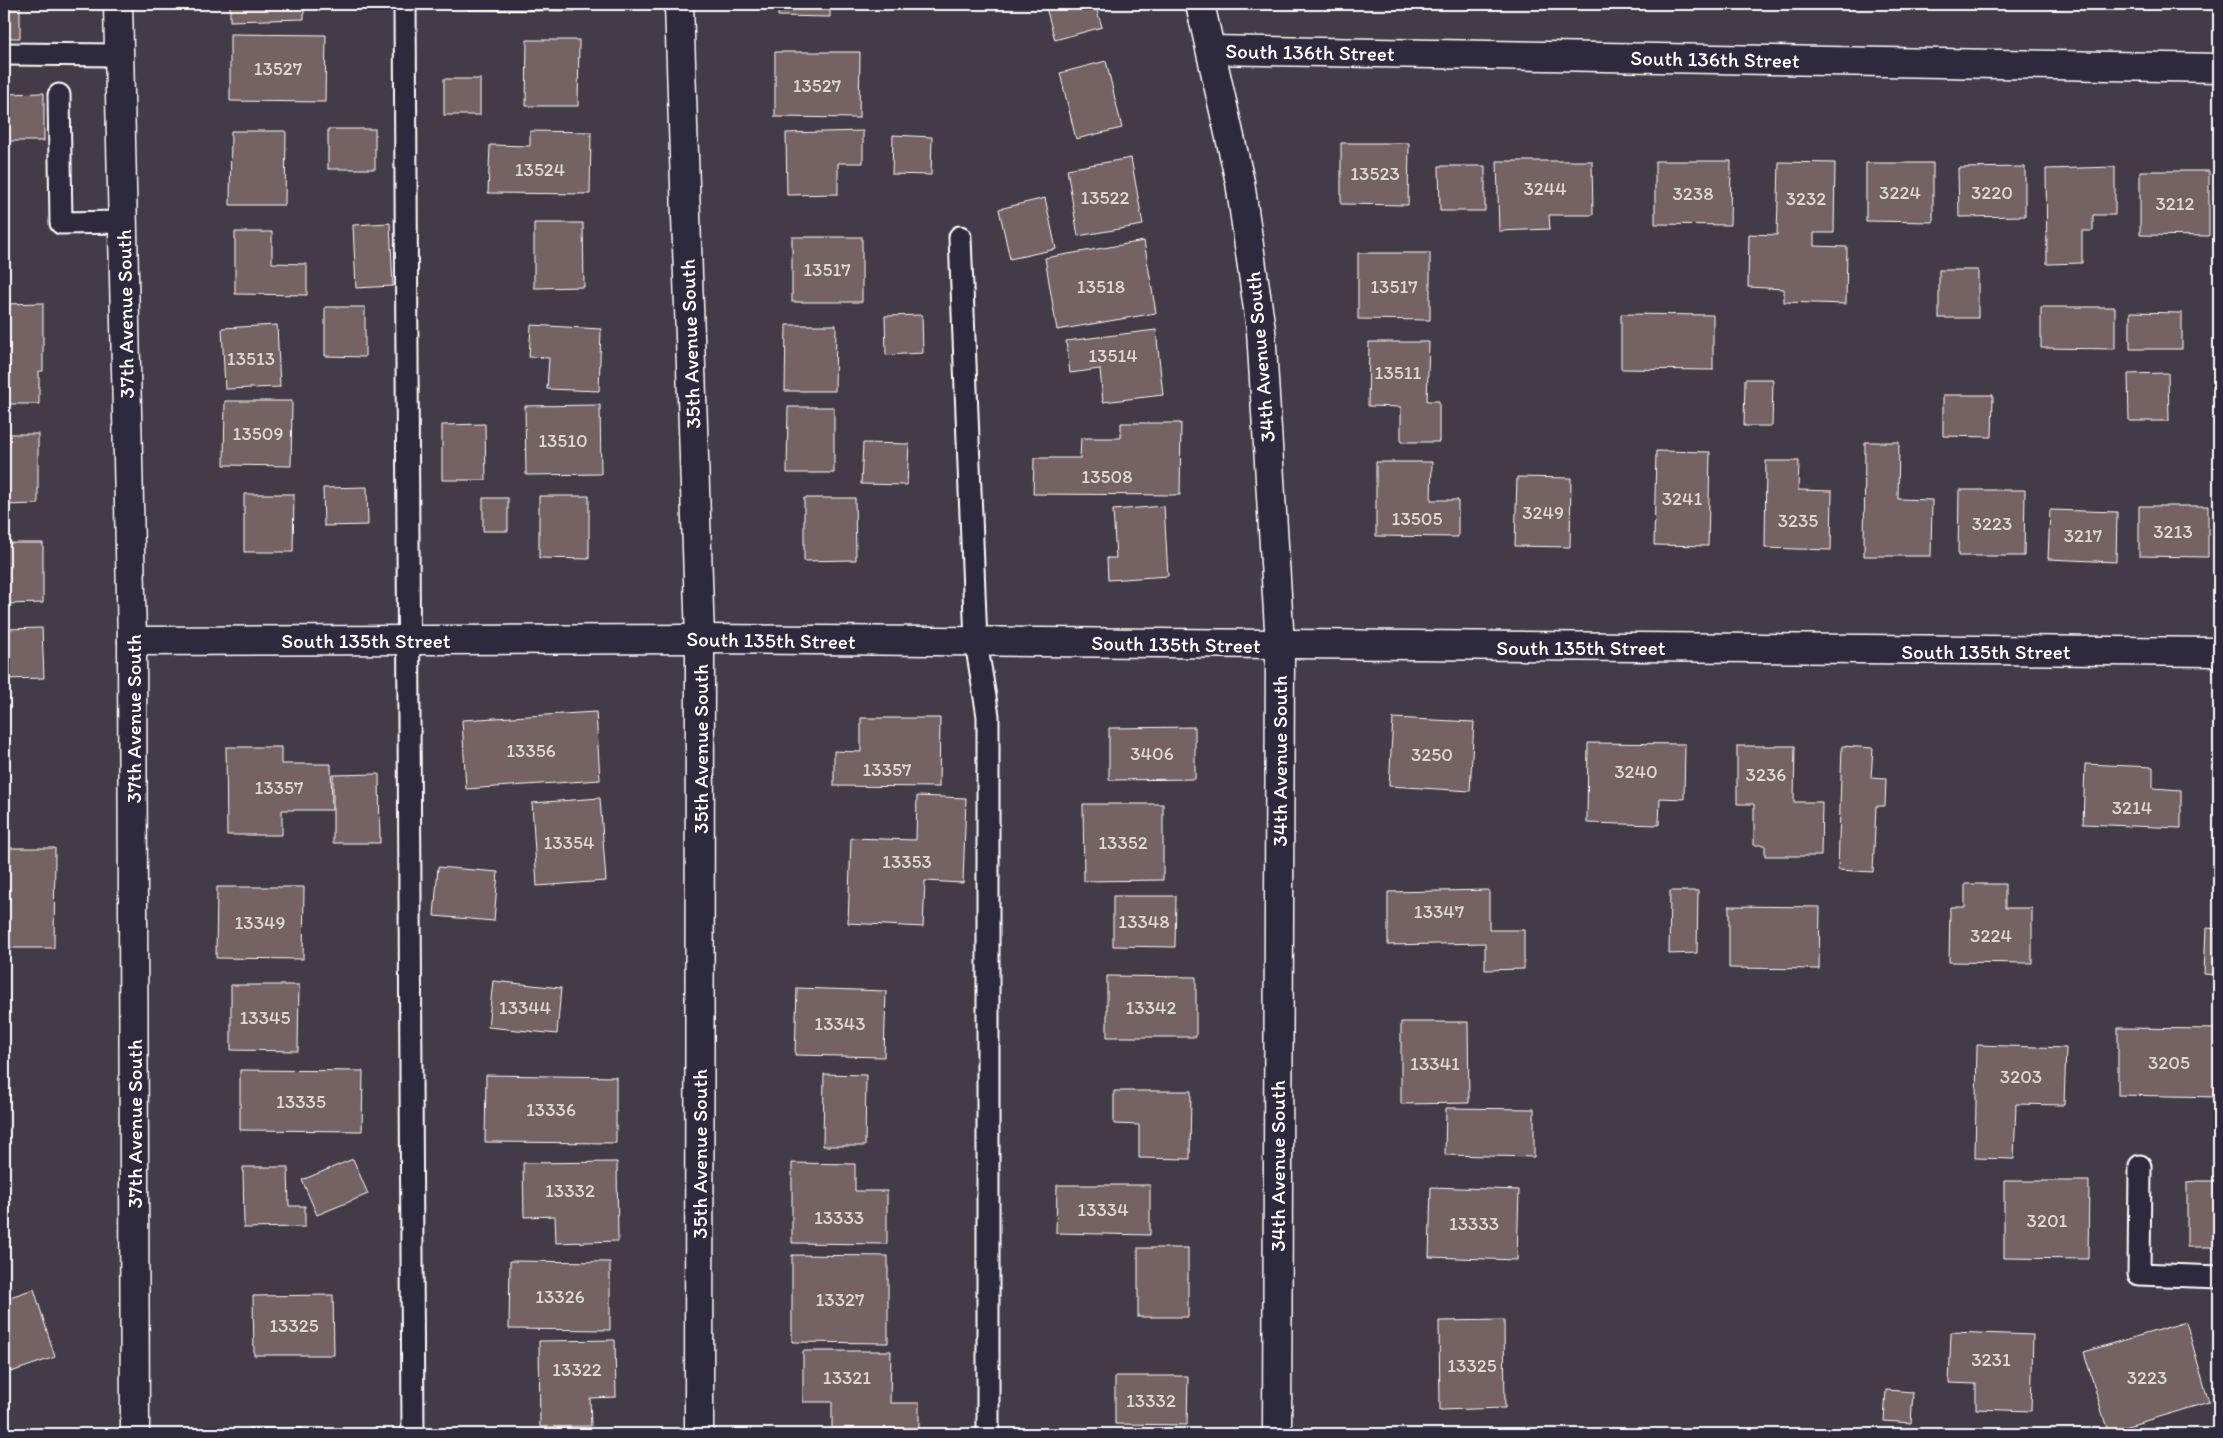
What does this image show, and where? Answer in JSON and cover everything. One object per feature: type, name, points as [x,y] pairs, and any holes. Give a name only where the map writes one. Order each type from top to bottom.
[{"type":"street","name":"37th Avenue South","points":[[118,4],[132,641],[135,1434]]},
{"type":"street","name":"35th Avenue South","points":[[679,4],[700,639],[698,1434]]},
{"type":"street","name":"34th Avenue South","points":[[1200,4],[1240,182],[1262,330],[1280,645],[1276,1434]]},
{"type":"street","name":"South 136th Street","points":[[1211,50],[2219,68]]},
{"type":"street","name":"South 135th Street","points":[[132,641],[700,639],[2219,652]]},
{"type":"lane","points":[[404,4],[413,1434]]},
{"type":"lane","points":[[4,54],[119,55]]},
{"type":"lane","points":[[59,95],[61,223],[123,222]]},
{"type":"lane","points":[[960,237],[976,642],[988,716],[988,1434]]},
{"type":"lane","points":[[2140,1166],[2139,1274],[2219,1277]]},
{"type":"building","points":[[4,4],[20,4],[20,38],[4,38]]},
{"type":"building","points":[[230,4],[304,4],[304,19],[230,21]]},
{"type":"building","points":[[388,4],[388,6],[333,5]]},
{"type":"building","points":[[468,4],[576,4],[575,11],[468,10]]},
{"type":"building","points":[[778,4],[830,4],[830,17],[778,16]]},
{"type":"building","points":[[1045,4],[1095,4],[1102,27],[1055,40]]},
{"type":"building","points":[[230,34],[326,35],[325,102],[230,101]]},
{"type":"building","points":[[527,40],[579,40],[578,106],[526,106]]},
{"type":"building","points":[[775,52],[860,52],[859,118],[775,117]]},
{"type":"building","points":[[1106,61],[1122,128],[1076,139],[1060,73]]},
{"type":"building","points":[[444,79],[480,79],[480,115],[444,115]]},
{"type":"building","points":[[44,93],[44,141],[4,141],[4,94]]},
{"type":"building","points":[[328,129],[375,129],[375,169],[328,169]]},
{"type":"building","points":[[231,131],[286,131],[285,205],[230,205]]},
{"type":"building","points":[[530,131],[591,132],[590,194],[488,193],[490,145],[530,146]]},
{"type":"building","points":[[863,131],[863,163],[838,163],[838,194],[787,195],[786,133]]},
{"type":"building","points":[[893,135],[932,137],[931,175],[892,174]]},
{"type":"building","points":[[1341,143],[1409,143],[1408,205],[1341,204]]},
{"type":"building","points":[[1131,158],[1143,225],[1078,236],[1067,169]]},
{"type":"building","points":[[1497,161],[1592,161],[1593,215],[1549,215],[1550,229],[1499,231]]},
{"type":"building","points":[[1655,161],[1731,161],[1730,225],[1655,224]]},
{"type":"building","points":[[1779,162],[1835,163],[1834,233],[1814,233],[1814,246],[1847,247],[1846,304],[1784,302],[1784,289],[1748,287],[1749,234],[1777,235]]},
{"type":"building","points":[[1866,163],[1933,163],[1933,222],[1866,221]]},
{"type":"building","points":[[1439,166],[1485,166],[1485,211],[1440,211]]},
{"type":"building","points":[[2025,167],[2025,216],[1959,217],[1958,168]]},
{"type":"building","points":[[2115,167],[2115,215],[2093,215],[2093,231],[2082,231],[2082,263],[2047,264],[2046,169]]},
{"type":"building","points":[[2140,171],[2209,171],[2209,236],[2140,235]]},
{"type":"building","points":[[1045,198],[1056,249],[1010,259],[999,209]]},
{"type":"building","points":[[390,223],[393,286],[356,288],[353,225]]},
{"type":"building","points":[[534,223],[583,223],[584,287],[534,288]]},
{"type":"building","points":[[235,232],[272,232],[272,263],[307,264],[307,295],[235,294]]},
{"type":"building","points":[[792,237],[862,237],[862,302],[792,302]]},
{"type":"building","points":[[1144,241],[1156,313],[1057,330],[1045,258]]},
{"type":"building","points":[[1358,253],[1430,253],[1430,320],[1358,319]]},
{"type":"building","points":[[1939,270],[1978,270],[1978,318],[1939,318]]},
{"type":"building","points":[[43,303],[43,371],[39,371],[39,404],[4,404],[4,304]]},
{"type":"building","points":[[325,307],[365,307],[365,357],[325,356]]},
{"type":"building","points":[[2041,307],[2115,307],[2115,349],[2041,348]]},
{"type":"building","points":[[2130,312],[2182,313],[2182,349],[2130,349]]},
{"type":"building","points":[[1621,314],[1713,315],[1713,370],[1621,369]]},
{"type":"building","points":[[922,315],[923,353],[886,355],[885,316]]},
{"type":"building","points":[[277,325],[280,387],[225,389],[222,328]]},
{"type":"building","points":[[531,325],[601,329],[599,391],[547,389],[549,358],[529,357]]},
{"type":"building","points":[[786,325],[836,325],[835,391],[785,391]]},
{"type":"building","points":[[1156,330],[1163,395],[1103,402],[1100,369],[1070,373],[1066,341]]},
{"type":"building","points":[[1369,342],[1429,342],[1427,401],[1439,401],[1439,442],[1401,442],[1401,407],[1368,406]]},
{"type":"building","points":[[2168,373],[2169,421],[2129,421],[2128,374]]},
{"type":"building","points":[[1745,379],[1773,379],[1772,426],[1744,426]]},
{"type":"building","points":[[1943,395],[1993,395],[1992,437],[1943,436]]},
{"type":"building","points":[[225,401],[292,401],[291,466],[224,465]]},
{"type":"building","points":[[600,405],[601,474],[526,475],[525,406]]},
{"type":"building","points":[[788,407],[834,407],[834,473],[787,473]]},
{"type":"building","points":[[1121,423],[1181,423],[1180,495],[1033,494],[1034,458],[1080,458],[1081,438],[1121,438]]},
{"type":"building","points":[[485,424],[486,480],[442,480],[442,425]]},
{"type":"building","points":[[4,434],[38,434],[38,504],[4,505]]},
{"type":"building","points":[[1865,442],[1899,442],[1898,499],[1932,500],[1931,556],[1864,556]]},
{"type":"building","points":[[863,443],[909,444],[907,485],[861,484]]},
{"type":"building","points":[[1656,451],[1710,452],[1708,546],[1654,545]]},
{"type":"building","points":[[1766,461],[1799,461],[1798,490],[1832,491],[1831,550],[1765,548]]},
{"type":"building","points":[[1376,462],[1432,462],[1431,500],[1458,500],[1458,537],[1376,536]]},
{"type":"building","points":[[1517,477],[1571,478],[1570,547],[1515,546]]},
{"type":"building","points":[[367,487],[368,525],[324,526],[323,488]]},
{"type":"building","points":[[1959,490],[2025,490],[2024,556],[1958,556]]},
{"type":"building","points":[[244,494],[294,494],[293,552],[244,552]]},
{"type":"building","points":[[539,496],[589,496],[589,559],[539,558]]},
{"type":"building","points":[[483,498],[508,498],[508,531],[483,531]]},
{"type":"building","points":[[804,498],[855,498],[856,560],[804,561]]},
{"type":"building","points":[[1164,506],[1168,576],[1108,580],[1107,558],[1116,558],[1113,510]]},
{"type":"building","points":[[2139,506],[2208,506],[2208,557],[2139,556]]},
{"type":"building","points":[[2050,510],[2117,512],[2116,562],[2048,559]]},
{"type":"building","points":[[4,543],[43,543],[43,603],[4,604]]},
{"type":"building","points":[[42,628],[44,678],[4,679],[4,629]]},
{"type":"building","points":[[596,712],[600,780],[466,789],[462,720]]},
{"type":"building","points":[[861,718],[940,718],[939,787],[834,786],[834,751],[861,752]]},
{"type":"building","points":[[1393,718],[1474,722],[1470,791],[1389,786]]},
{"type":"building","points":[[1195,727],[1195,779],[1109,780],[1109,728]]},
{"type":"building","points":[[1588,743],[1685,744],[1684,799],[1660,798],[1659,825],[1587,823]]},
{"type":"building","points":[[1737,746],[1795,746],[1794,802],[1822,802],[1821,856],[1765,856],[1765,845],[1754,845],[1754,804],[1737,804]]},
{"type":"building","points":[[1842,746],[1873,748],[1871,778],[1886,779],[1885,806],[1876,806],[1873,872],[1838,870]]},
{"type":"building","points":[[226,747],[281,747],[281,764],[331,764],[332,810],[282,810],[282,835],[227,835]]},
{"type":"building","points":[[2085,764],[2153,767],[2153,788],[2181,790],[2181,828],[2083,824]]},
{"type":"building","points":[[379,774],[380,843],[333,843],[333,775]]},
{"type":"building","points":[[2215,793],[2219,793],[2219,832],[2217,832]]},
{"type":"building","points":[[917,796],[966,798],[963,883],[925,881],[923,927],[848,923],[851,838],[916,840]]},
{"type":"building","points":[[600,798],[606,881],[537,886],[532,803]]},
{"type":"building","points":[[1083,804],[1163,804],[1163,880],[1084,881]]},
{"type":"building","points":[[4,848],[55,848],[54,948],[4,948]]},
{"type":"building","points":[[438,867],[498,872],[494,921],[434,916]]},
{"type":"building","points":[[1965,884],[2005,884],[2005,908],[2032,908],[2032,963],[1949,962],[1950,907],[1965,907]]},
{"type":"building","points":[[217,887],[304,887],[303,959],[216,958]]},
{"type":"building","points":[[1489,890],[1489,930],[1524,930],[1524,969],[1485,970],[1485,943],[1388,945],[1388,892]]},
{"type":"building","points":[[1670,891],[1698,891],[1697,953],[1669,954]]},
{"type":"building","points":[[1113,896],[1176,896],[1175,947],[1113,946]]},
{"type":"building","points":[[1729,906],[1820,907],[1819,969],[1729,968]]},
{"type":"building","points":[[2206,928],[2219,929],[2219,975],[2204,974]]},
{"type":"building","points":[[1107,976],[1196,977],[1196,1037],[1107,1037]]},
{"type":"building","points":[[493,981],[561,988],[557,1034],[488,1027]]},
{"type":"building","points":[[231,985],[299,985],[298,1051],[231,1050]]},
{"type":"building","points":[[797,988],[886,991],[884,1057],[795,1055]]},
{"type":"building","points":[[1401,1022],[1468,1022],[1469,1103],[1401,1104]]},
{"type":"building","points":[[2118,1028],[2219,1029],[2219,1097],[2118,1095]]},
{"type":"building","points":[[1977,1045],[2066,1048],[2064,1105],[2016,1104],[2014,1159],[1975,1158]]},
{"type":"building","points":[[240,1070],[363,1071],[362,1131],[240,1130]]},
{"type":"building","points":[[824,1074],[866,1075],[865,1146],[823,1146]]},
{"type":"building","points":[[486,1075],[616,1077],[616,1143],[485,1142]]},
{"type":"building","points":[[1114,1091],[1191,1091],[1190,1159],[1139,1158],[1139,1125],[1114,1124]]},
{"type":"building","points":[[1446,1108],[1534,1109],[1534,1157],[1445,1155]]},
{"type":"building","points":[[353,1159],[368,1194],[317,1215],[302,1180]]},
{"type":"building","points":[[617,1162],[618,1241],[556,1243],[555,1216],[524,1217],[523,1163]]},
{"type":"building","points":[[792,1163],[855,1164],[855,1191],[887,1191],[887,1244],[792,1243]]},
{"type":"building","points":[[243,1167],[288,1167],[289,1206],[305,1206],[305,1227],[244,1228]]},
{"type":"building","points":[[2004,1181],[2089,1181],[2088,1259],[2004,1258]]},
{"type":"building","points":[[2219,1181],[2219,1247],[2187,1247],[2187,1182]]},
{"type":"building","points":[[1057,1185],[1150,1185],[1150,1235],[1056,1233]]},
{"type":"building","points":[[1431,1187],[1519,1190],[1517,1260],[1429,1257]]},
{"type":"building","points":[[1138,1248],[1188,1248],[1188,1317],[1138,1317]]},
{"type":"building","points":[[792,1255],[888,1256],[888,1343],[792,1342]]},
{"type":"building","points":[[510,1261],[610,1262],[610,1330],[509,1329]]},
{"type":"building","points":[[34,1289],[55,1357],[11,1372],[4,1349],[4,1336],[9,1334],[4,1317],[4,1299]]},
{"type":"building","points":[[333,1295],[334,1355],[254,1355],[253,1296]]},
{"type":"building","points":[[1504,1320],[1505,1408],[1440,1410],[1439,1321]]},
{"type":"building","points":[[2186,1322],[2209,1402],[2108,1432],[2084,1352]]},
{"type":"building","points":[[1951,1332],[2033,1335],[2031,1411],[1976,1409],[1976,1384],[1949,1383]]},
{"type":"building","points":[[615,1340],[616,1397],[590,1398],[591,1426],[540,1427],[539,1341]]},
{"type":"building","points":[[803,1351],[891,1351],[890,1403],[919,1403],[919,1428],[832,1428],[832,1402],[803,1402]]},
{"type":"building","points":[[1115,1376],[1188,1376],[1187,1425],[1115,1424]]},
{"type":"building","points":[[1886,1390],[1913,1392],[1911,1423],[1884,1421]]},
{"type":"building","points":[[249,1428],[302,1428],[302,1434],[249,1434]]},
{"type":"building","points":[[1530,1433],[1530,1434],[1448,1434]]}]
